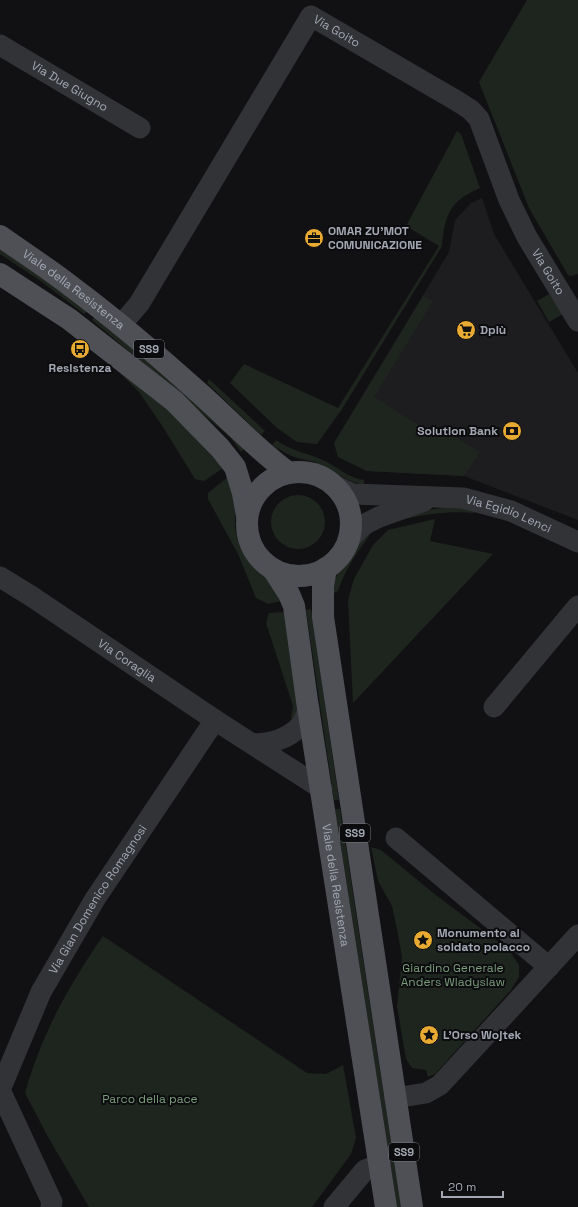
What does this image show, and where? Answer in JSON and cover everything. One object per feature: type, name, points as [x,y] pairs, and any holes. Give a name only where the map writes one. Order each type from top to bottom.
[{"type":"main road","name":"Viale della Resistenza","points":[[0,236],[71,286],[121,325],[197,390],[257,447],[289,473]]},
{"type":"main road","name":"Viale della Resistenza","points":[[0,274],[69,319],[174,401],[220,448],[235,467],[243,493],[247,516],[247,532],[252,547],[261,560],[273,569],[286,574],[300,576],[314,574],[326,568],[340,556],[348,541],[351,526],[350,511],[344,498],[334,486],[321,477],[305,472],[289,473],[274,478],[261,488],[252,501],[247,516]]},
{"type":"main road","name":"SS9","points":[[326,568],[323,586],[323,617],[412,1207]]},
{"type":"main road","name":"Viale della Resistenza","points":[[273,569],[289,594],[294,606],[386,1207]]},
{"type":"street","name":"Via Goito","points":[[121,325],[139,304],[311,16],[457,101],[471,110],[479,119],[484,129],[509,200],[527,237],[571,293],[578,321]]},
{"type":"street","name":"Via Due Giugno","points":[[0,45],[140,128]]},
{"type":"street","name":"Via Egidio Lenci","points":[[334,486],[353,494],[463,498],[511,511],[578,542]]},
{"type":"street","name":"Via Egidio Lenci","points":[[348,541],[363,525],[373,519],[436,497]]},
{"type":"street","name":"Via Coraglia","points":[[0,577],[31,596],[215,720],[322,789]]},
{"type":"street","points":[[494,707],[578,606]]},
{"type":"street","points":[[253,744],[274,742],[286,737],[301,725],[309,708]]},
{"type":"street","name":"Via Gian Domenico Romagnosi","points":[[0,1090],[42,992],[95,899],[215,720]]},
{"type":"street","points":[[396,838],[549,966]]},
{"type":"street","points":[[395,1098],[426,1093],[440,1085],[578,935]]},
{"type":"street","points":[[0,1090],[52,1202],[51,1207]]},
{"type":"street","points":[[334,1207],[365,1170],[380,1164]]},
{"type":"shaded area","points":[[482,198],[494,234],[578,373],[578,520],[464,476],[367,471],[338,457],[334,443],[449,252],[455,220],[471,203]]},
{"type":"green space","points":[[527,0],[578,0],[578,274],[571,276],[568,275],[529,208],[479,82]]},
{"type":"green space","points":[[457,131],[461,134],[480,188],[462,198],[451,210],[445,225],[442,246],[342,409],[317,444],[297,442],[277,428],[230,383],[244,364],[338,408],[439,246],[406,226]]},
{"type":"green space","points":[[0,247],[88,311],[84,314],[42,282],[0,254]]},
{"type":"green space","points":[[549,294],[563,314],[549,322],[537,301]]},
{"type":"green space","points":[[423,296],[433,301],[374,397],[434,435],[446,432],[480,452],[464,476],[367,471],[338,457],[334,443]]},
{"type":"green space","points":[[95,316],[193,399],[245,448],[241,452],[231,438],[92,320]]},
{"type":"green space","points":[[117,370],[183,422],[223,468],[204,481],[195,479],[163,427],[139,392]]},
{"type":"green space","points":[[209,379],[265,431],[261,435],[207,383]]},
{"type":"green space","points":[[276,440],[288,447],[327,462],[349,475],[364,480],[364,485],[347,479],[318,464],[287,454],[272,445]]},
{"type":"green space","points":[[228,477],[235,503],[235,527],[241,549],[249,562],[271,582],[282,601],[268,604],[256,598],[238,554],[208,499],[208,493]]},
{"type":"green space","points":[[293,495],[303,495],[313,499],[321,507],[325,517],[325,527],[321,537],[313,545],[303,549],[293,549],[283,545],[275,537],[271,527],[271,517],[275,507],[283,499]]},
{"type":"green space","points":[[454,506],[475,509],[474,513],[441,513],[389,522],[409,513]]},
{"type":"green space","points":[[435,519],[430,541],[493,554],[353,703],[348,600],[354,579],[373,545],[388,530]]},
{"type":"green space","points":[[375,528],[349,566],[338,591],[332,594],[334,581],[354,545]]},
{"type":"green space","points":[[311,609],[339,800],[334,800],[306,610]]},
{"type":"green space","points":[[285,612],[298,711],[292,720],[291,717],[293,706],[266,623],[269,613]]},
{"type":"green space","points":[[335,809],[340,809],[401,1207],[397,1207]]},
{"type":"green space","name":"Giardino Generale Anders Wladyslaw","points":[[371,847],[381,850],[437,896],[508,949],[519,965],[519,977],[511,990],[435,1074],[428,1077],[426,1070],[412,1068],[406,1059],[397,1006],[402,957],[392,906],[378,881]]},
{"type":"green space","name":"Parco della pace","points":[[103,936],[307,1073],[326,1074],[343,1065],[356,1138],[351,1154],[312,1207],[89,1207],[48,1137],[25,1093],[39,1050],[57,1011],[78,974]]},
{"type":"place","name":"OMAR ZU'MOT COMUNICAZIONE","points":[[314,238]]},
{"type":"place","name":"Dpiù","points":[[466,330]]},
{"type":"place","name":"Resistenza","points":[[80,349]]},
{"type":"place","name":"Solution Bank","points":[[512,431]]},
{"type":"place","name":"Monumento al soldato polacco","points":[[423,940]]},
{"type":"place","name":"L’Orso Wojtek","points":[[429,1035]]}]
